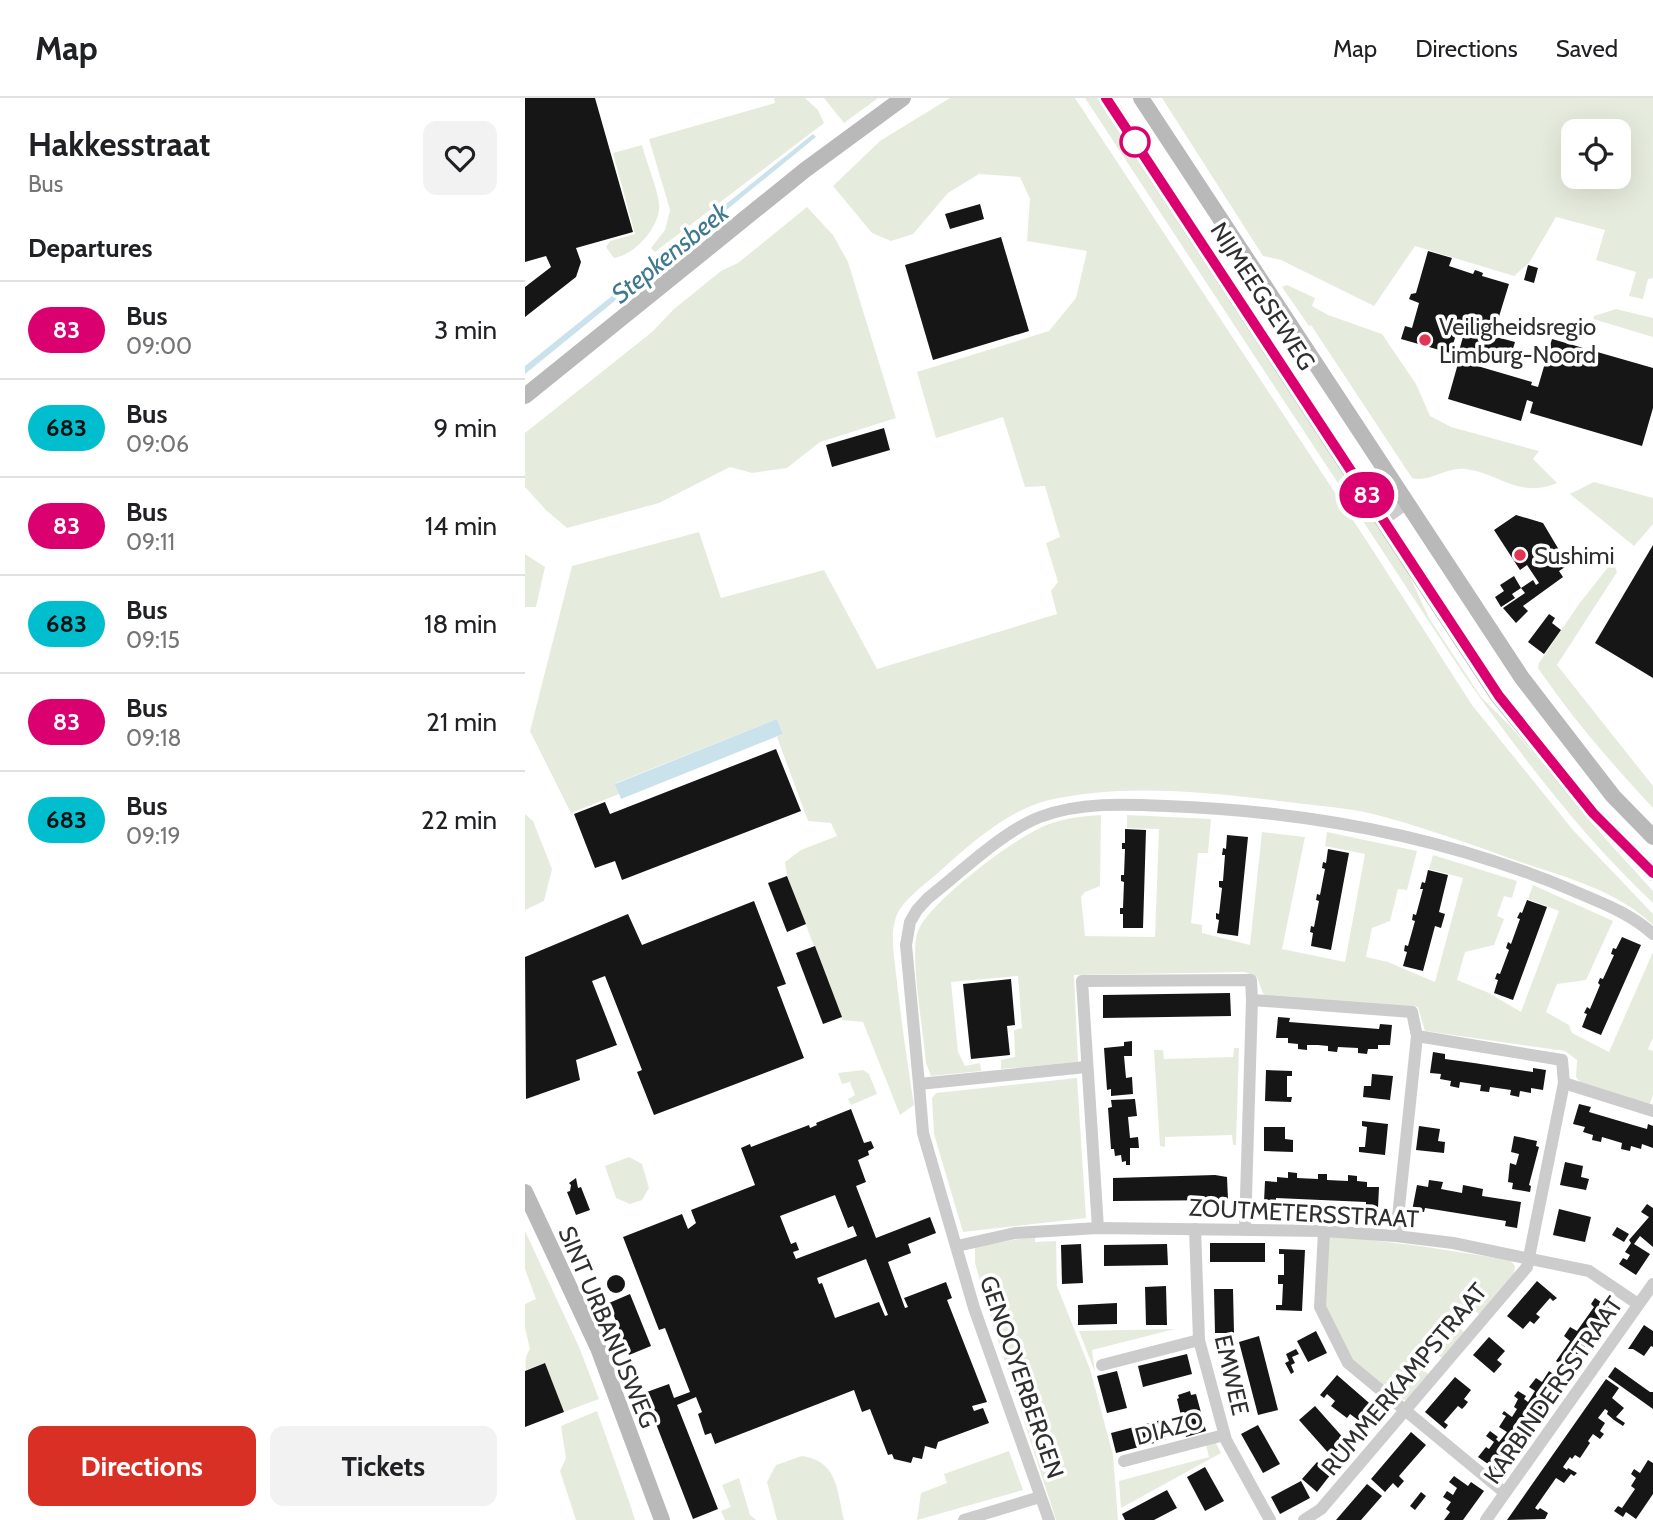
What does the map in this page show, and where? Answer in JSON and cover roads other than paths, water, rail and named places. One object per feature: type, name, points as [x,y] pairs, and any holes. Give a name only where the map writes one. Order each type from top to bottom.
[{"type":"main road","name":"NIJMEEGSEWEG","points":[[1106,98],[1499,696],[1593,813],[1653,873]]},
{"type":"main road","name":"NIJMEEGSEWEG","points":[[1141,98],[1522,678],[1613,796],[1653,837]]},
{"type":"main road","points":[[525,396],[805,170],[900,101]]},
{"type":"main road","name":"SINT URBANUSWEG","points":[[525,1192],[598,1348],[662,1520]]},
{"type":"street","points":[[1383,520],[1407,503]]},
{"type":"street","name":"GENOOYERBERGEN","points":[[1049,1520],[974,1308],[923,1133],[905,945],[910,922],[928,898],[1009,834],[1039,817],[1075,808],[1116,804],[1218,807],[1322,820],[1426,841],[1528,872],[1623,912],[1653,934]]},
{"type":"street","points":[[1098,1228],[1082,981],[1251,980],[1245,1229]]},
{"type":"street","points":[[1252,1000],[1412,1012],[1417,1036],[1396,1236]]},
{"type":"street","points":[[1417,1036],[1562,1060],[1564,1083],[1529,1258]]},
{"type":"street","points":[[919,1084],[1086,1067]]},
{"type":"street","points":[[1564,1083],[1653,1111]]},
{"type":"street","name":"ZOUTMETERSSTRAAT","points":[[957,1246],[1015,1233],[1098,1228],[1324,1231],[1396,1236],[1453,1243],[1588,1271],[1653,1309]]},
{"type":"street","name":"EMWEE","points":[[1195,1229],[1199,1340],[1224,1435],[1270,1520]]},
{"type":"street","points":[[1324,1231],[1320,1307],[1348,1363],[1505,1493]]},
{"type":"street","name":"RUMMERKAMPSTRAAT","points":[[1304,1520],[1321,1509],[1527,1266],[1529,1258]]},
{"type":"street","name":"KARBINDERSSTRAAT","points":[[1486,1520],[1653,1284]]},
{"type":"street","points":[[1102,1365],[1199,1340]]},
{"type":"street","name":"DIAZO","points":[[1124,1461],[1224,1435]]},
{"type":"street","points":[[964,1520],[1040,1497]]},
{"type":"water","name":"Stepkensbeek","points":[[813,134],[816,137],[525,374],[525,366]]},
{"type":"water","points":[[777,719],[783,734],[621,799],[615,784]]},
{"type":"place","name":"Veiligheidsregio Limburg-Noord","points":[[1425,340]]},
{"type":"place","name":"Sushimi","points":[[1520,555]]}]
